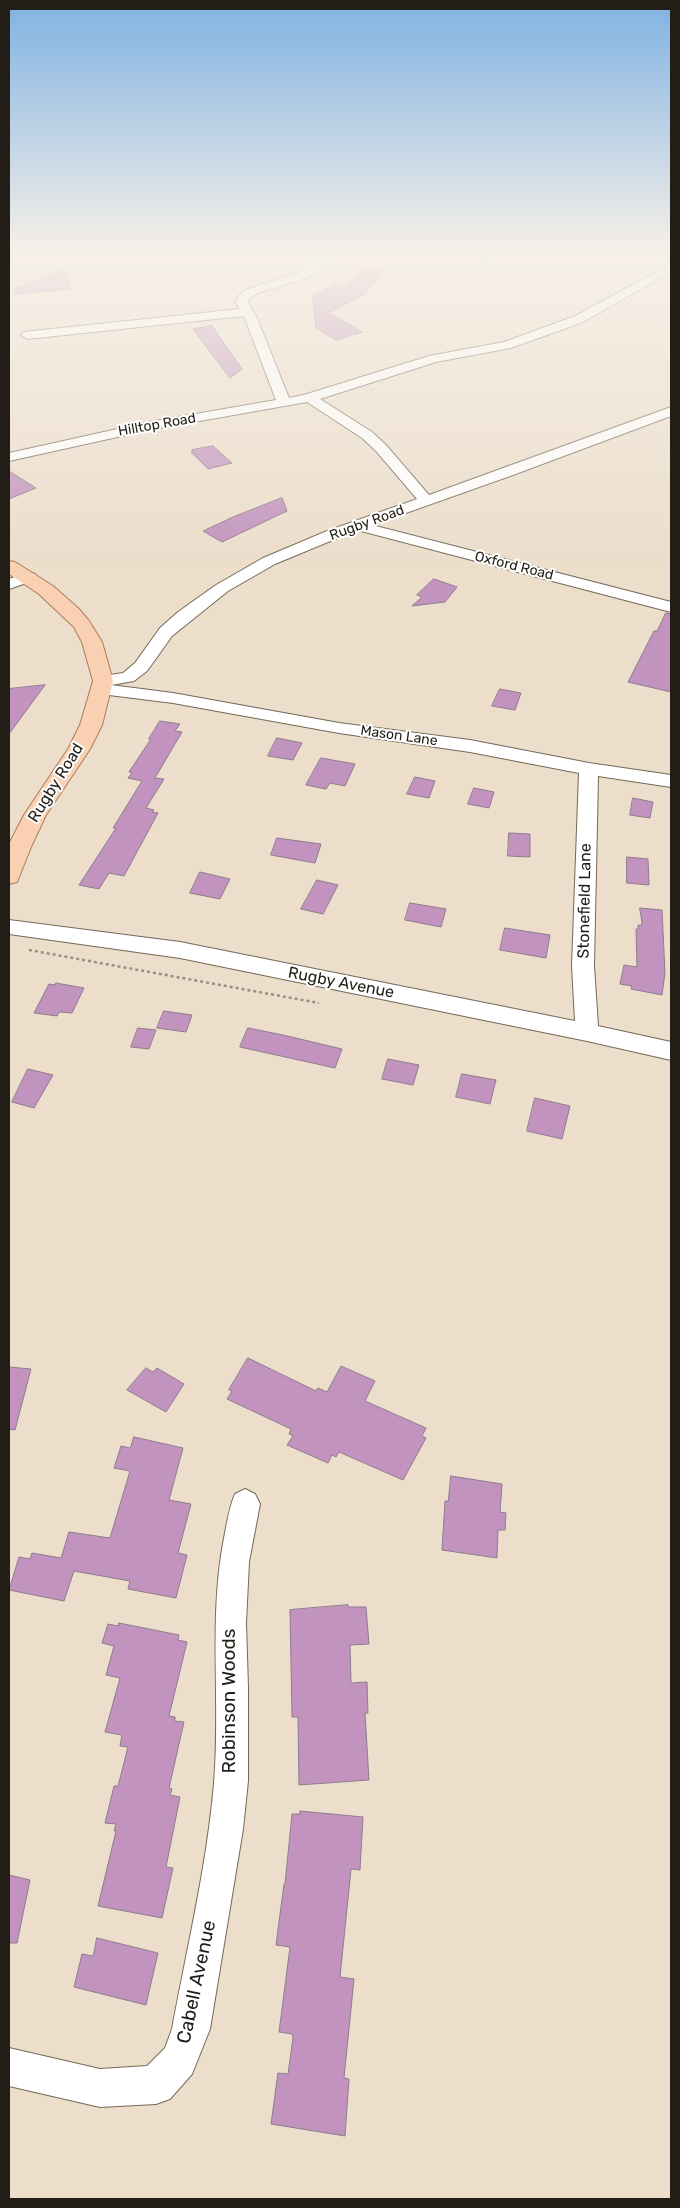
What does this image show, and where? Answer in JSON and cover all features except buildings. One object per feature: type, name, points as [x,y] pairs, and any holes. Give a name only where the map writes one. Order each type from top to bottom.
[{"type":"main road","points":[[9,566],[28,577],[72,613],[82,625],[92,642],[102,685]]},
{"type":"main road","name":"Rugby Road","points":[[9,876],[35,815],[79,749],[91,725],[102,685]]},
{"type":"street","points":[[266,357],[284,403]]},
{"type":"street","name":"Hilltop Road","points":[[9,457],[149,426],[309,398],[395,370],[444,357]]},
{"type":"street","points":[[309,398],[367,435],[427,501]]},
{"type":"street","name":"Rugby Road","points":[[102,685],[128,677],[141,667],[166,632],[184,616],[244,574],[278,557],[357,526],[671,411]]},
{"type":"street","name":"Oxford Road","points":[[357,526],[671,607]]},
{"type":"street","points":[[9,584],[28,577]]},
{"type":"street","name":"Mason Lane","points":[[102,685],[127,692],[228,707],[348,729],[470,746],[589,769],[671,781]]},
{"type":"street","name":"Stonefield Lane","points":[[587,1032],[584,966],[589,769]]},
{"type":"street","name":"Rugby Avenue","points":[[9,927],[180,950],[587,1032],[671,1051]]},
{"type":"street","name":"Robinson Woods","points":[[214,1898],[226,1829],[230,1791],[232,1688],[230,1623],[234,1562],[245,1504]]},
{"type":"street","name":"Cabell Avenue","points":[[9,2067],[100,2088],[156,2085],[179,2061],[191,2029],[214,1898]]},
{"type":"path","points":[[28,950],[319,1003]]}]
